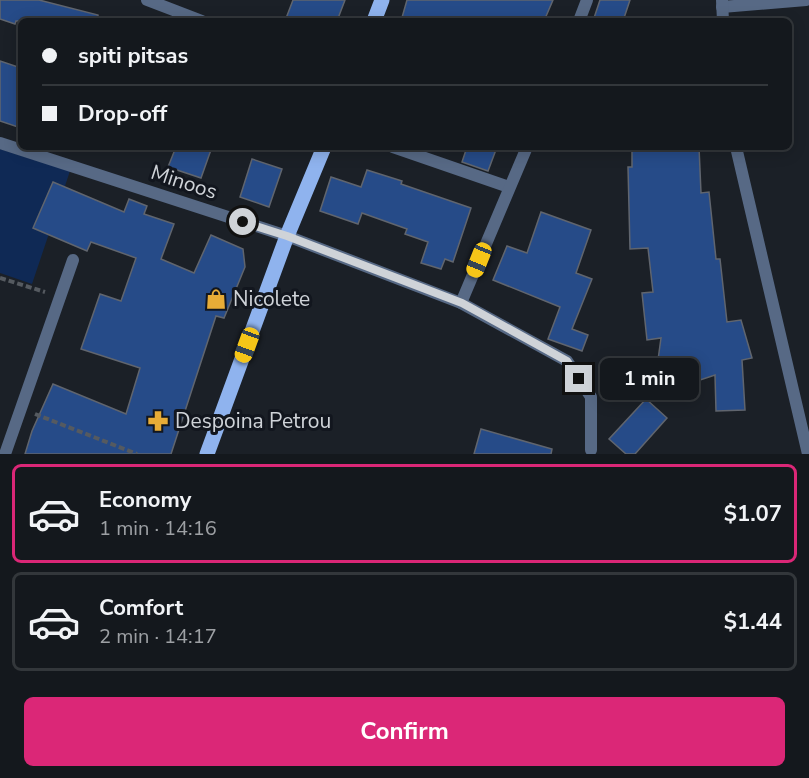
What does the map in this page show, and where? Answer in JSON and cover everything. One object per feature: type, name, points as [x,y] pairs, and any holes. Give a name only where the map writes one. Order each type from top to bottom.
[{"type":"main road","points":[[375,18],[382,0]]},
{"type":"main road","points":[[207,454],[287,236],[323,150]]},
{"type":"street","points":[[147,0],[194,18]]},
{"type":"street","points":[[580,18],[587,0]]},
{"type":"street","points":[[722,4],[806,0]]},
{"type":"street","name":"Minoos","points":[[0,143],[18,149]]},
{"type":"street","name":"Minoos","points":[[22,150],[287,236],[462,303],[567,361],[591,397],[591,450]]},
{"type":"street","points":[[402,150],[509,187]]},
{"type":"street","points":[[462,303],[526,150]]},
{"type":"street","points":[[737,150],[808,454]]},
{"type":"street","points":[[4,454],[73,260]]},
{"type":"path","points":[[0,278],[60,296]]},
{"type":"path","points":[[20,408],[137,454]]},
{"type":"shaded area","points":[[0,149],[70,171],[32,284],[0,273]]},
{"type":"building","points":[[0,0],[39,0],[98,15],[98,18],[18,18],[15,24],[0,19]]},
{"type":"building","points":[[293,0],[345,0],[338,18],[286,18]]},
{"type":"building","points":[[407,0],[553,0],[545,18],[402,18]]},
{"type":"building","points":[[600,0],[630,0],[624,18],[594,18]]},
{"type":"building","points":[[0,61],[18,67],[18,127],[0,121]]},
{"type":"building","points":[[175,150],[211,150],[201,178],[168,167]]},
{"type":"building","points":[[466,150],[496,150],[488,171],[462,162]]},
{"type":"building","points":[[632,150],[699,150],[701,193],[709,192],[716,259],[720,259],[727,322],[741,320],[752,358],[742,360],[745,410],[716,411],[715,375],[646,398],[663,379],[657,367],[661,338],[647,340],[642,293],[653,292],[648,248],[630,249],[628,167],[632,167]]},
{"type":"building","points":[[252,159],[282,169],[269,207],[240,197]]},
{"type":"building","points":[[367,170],[471,208],[453,262],[445,259],[441,269],[421,263],[428,242],[405,234],[407,229],[362,213],[358,224],[320,211],[331,177],[361,187]]},
{"type":"building","points":[[53,182],[124,212],[129,199],[147,206],[144,214],[174,224],[161,259],[194,273],[211,235],[243,249],[245,267],[224,318],[216,316],[171,454],[25,454],[32,431],[53,384],[126,414],[140,368],[81,349],[100,294],[121,301],[136,258],[91,242],[87,251],[33,228]]},
{"type":"building","points":[[541,212],[591,230],[576,273],[592,279],[572,329],[588,335],[582,351],[548,339],[560,307],[493,280],[507,246],[527,253]]},
{"type":"building","points":[[646,399],[667,418],[635,454],[626,454],[609,439]]},
{"type":"building","points":[[481,429],[552,449],[551,454],[474,454]]},
{"type":"place","name":"Nicolete","points":[[216,299]]},
{"type":"place","name":"Despoina Petrou","points":[[158,421]]},
{"type":"route","points":[[243,222],[287,236],[462,303],[567,361],[579,379]]}]
